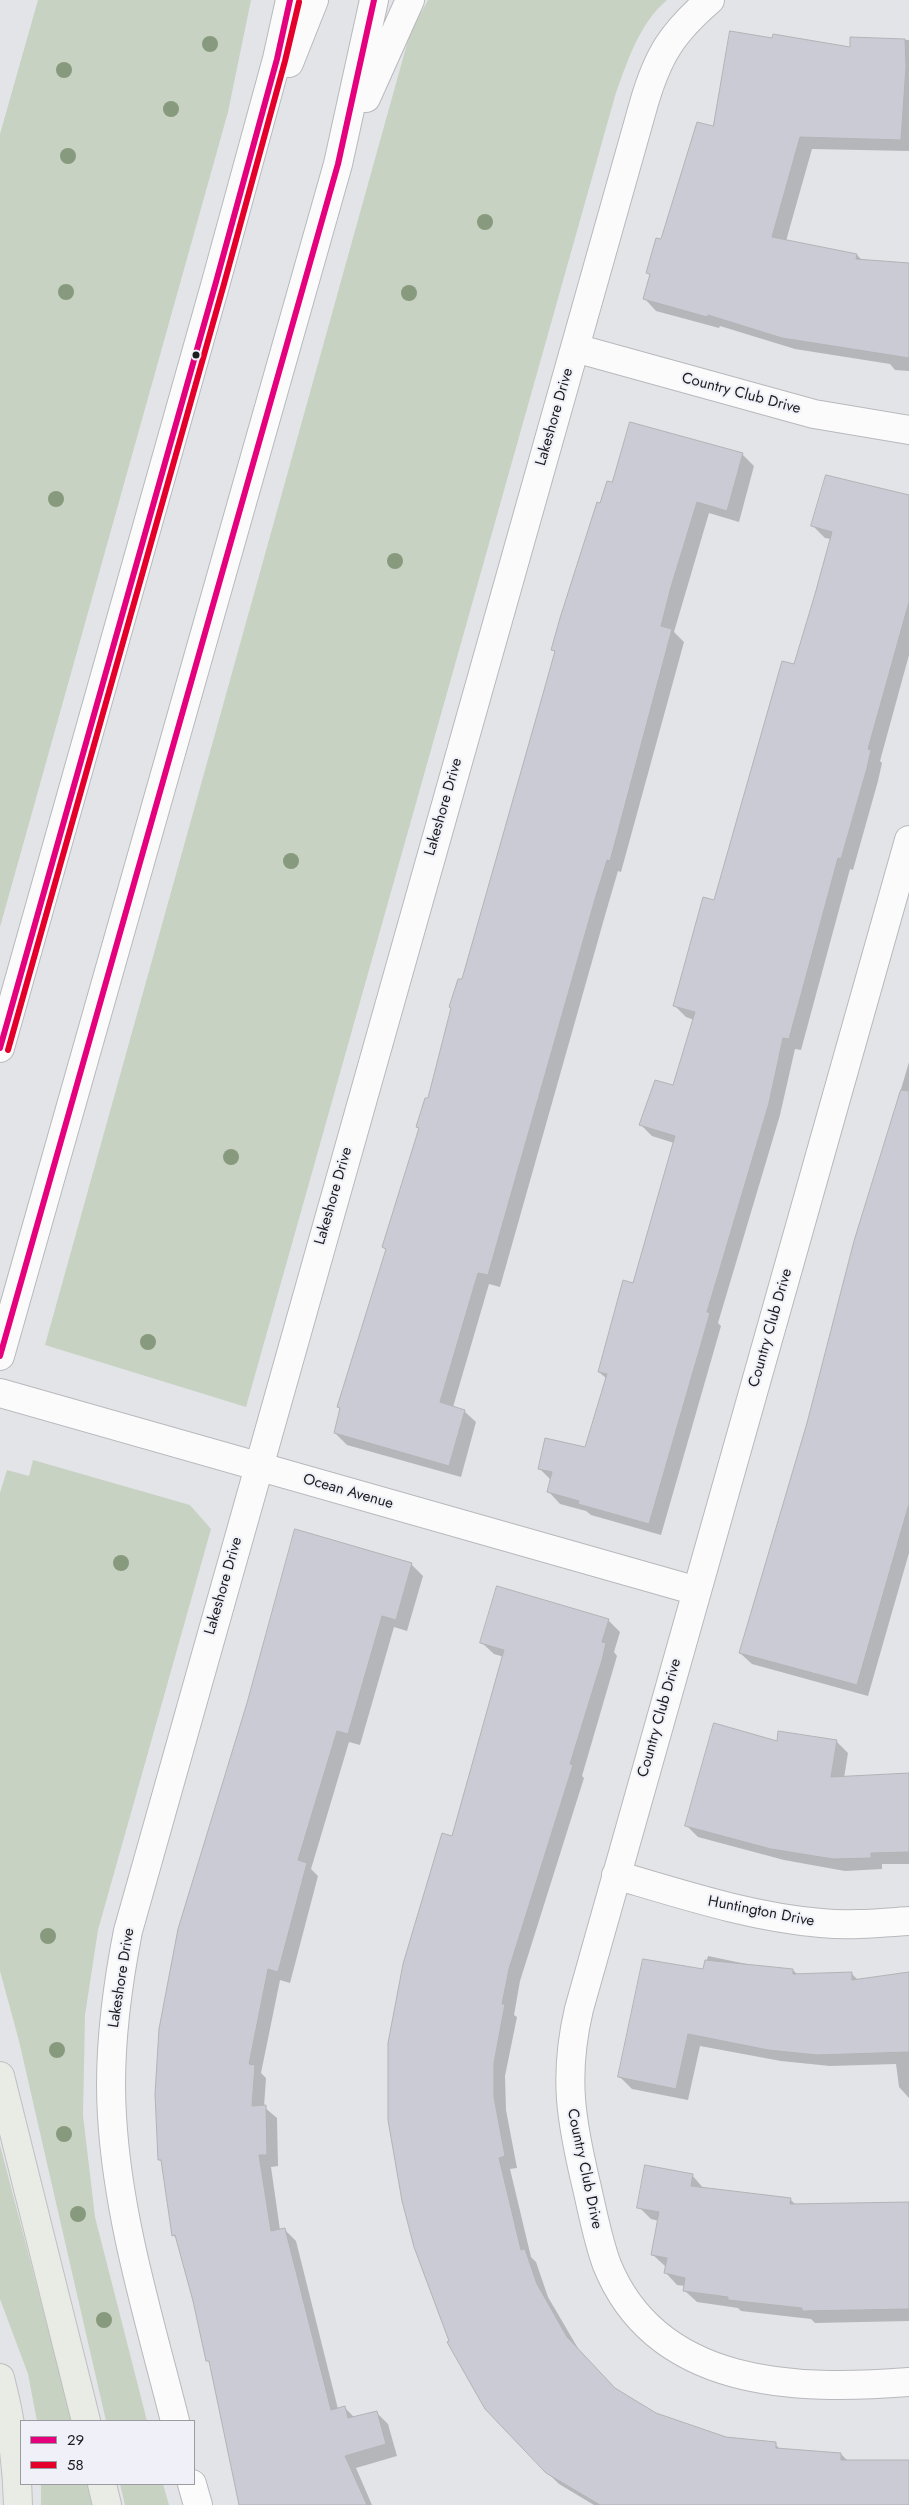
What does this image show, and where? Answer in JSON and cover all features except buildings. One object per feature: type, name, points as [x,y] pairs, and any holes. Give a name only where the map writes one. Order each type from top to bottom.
[{"type":"main road","points":[[0,2076],[86,2420]]},
{"type":"main road","points":[[0,2378],[11,2422],[17,2469],[18,2505]]},
{"type":"main road","points":[[102,2485],[107,2505]]},
{"type":"street","points":[[0,1048],[255,138],[290,0]]},
{"type":"street","points":[[255,138],[302,35],[314,0]]},
{"type":"street","points":[[0,1356],[338,164],[374,0]]},
{"type":"street","points":[[338,164],[410,0]]},
{"type":"street","name":"Lakeshore Drive","points":[[176,2420],[133,2258],[116,2162],[112,2115],[114,2020],[121,1966],[138,1894],[258,1466],[653,74],[666,46],[681,27],[710,0]]},
{"type":"street","name":"Country Club Drive","points":[[575,348],[814,414],[909,430]]},
{"type":"street","name":"Country Club Drive","points":[[909,840],[903,883],[616,1875],[579,2009],[572,2038],[569,2069],[570,2102],[574,2134],[598,2236],[608,2266],[624,2296],[644,2322],[669,2344],[697,2362],[728,2373],[762,2380],[800,2383],[909,2382]]},
{"type":"street","name":"Ocean Avenue","points":[[0,1393],[697,1591]]},
{"type":"street","name":"Huntington Drive","points":[[616,1875],[727,1908],[774,1917],[822,1924],[871,1924],[909,1921]]},
{"type":"street","points":[[192,2485],[198,2505]]},
{"type":"green space","points":[[38,0],[251,0],[228,112],[0,927],[0,134]]},
{"type":"green space","points":[[428,0],[667,0],[641,32],[629,57],[615,96],[246,1407],[45,1345],[410,33]]},
{"type":"green space","points":[[33,1460],[190,1505],[211,1529],[98,1930],[85,2015],[83,2115],[95,2217],[147,2420],[106,2420],[19,2041],[0,1971],[0,1493],[7,1470],[29,1476]]},
{"type":"green space","points":[[0,2145],[72,2420],[37,2420],[28,2374],[0,2299]]},
{"type":"green space","points":[[41,2485],[88,2485],[93,2505],[41,2505]]},
{"type":"green space","points":[[120,2485],[163,2485],[169,2505],[125,2505]]},
{"type":"transit line","name":"29","points":[[0,1048],[216,282],[277,59],[290,0]]},
{"type":"transit line","name":"29","points":[[0,1356],[338,164],[374,0]]},
{"type":"transit line","name":"58","points":[[8,1050],[224,284],[285,61],[299,2]]}]
